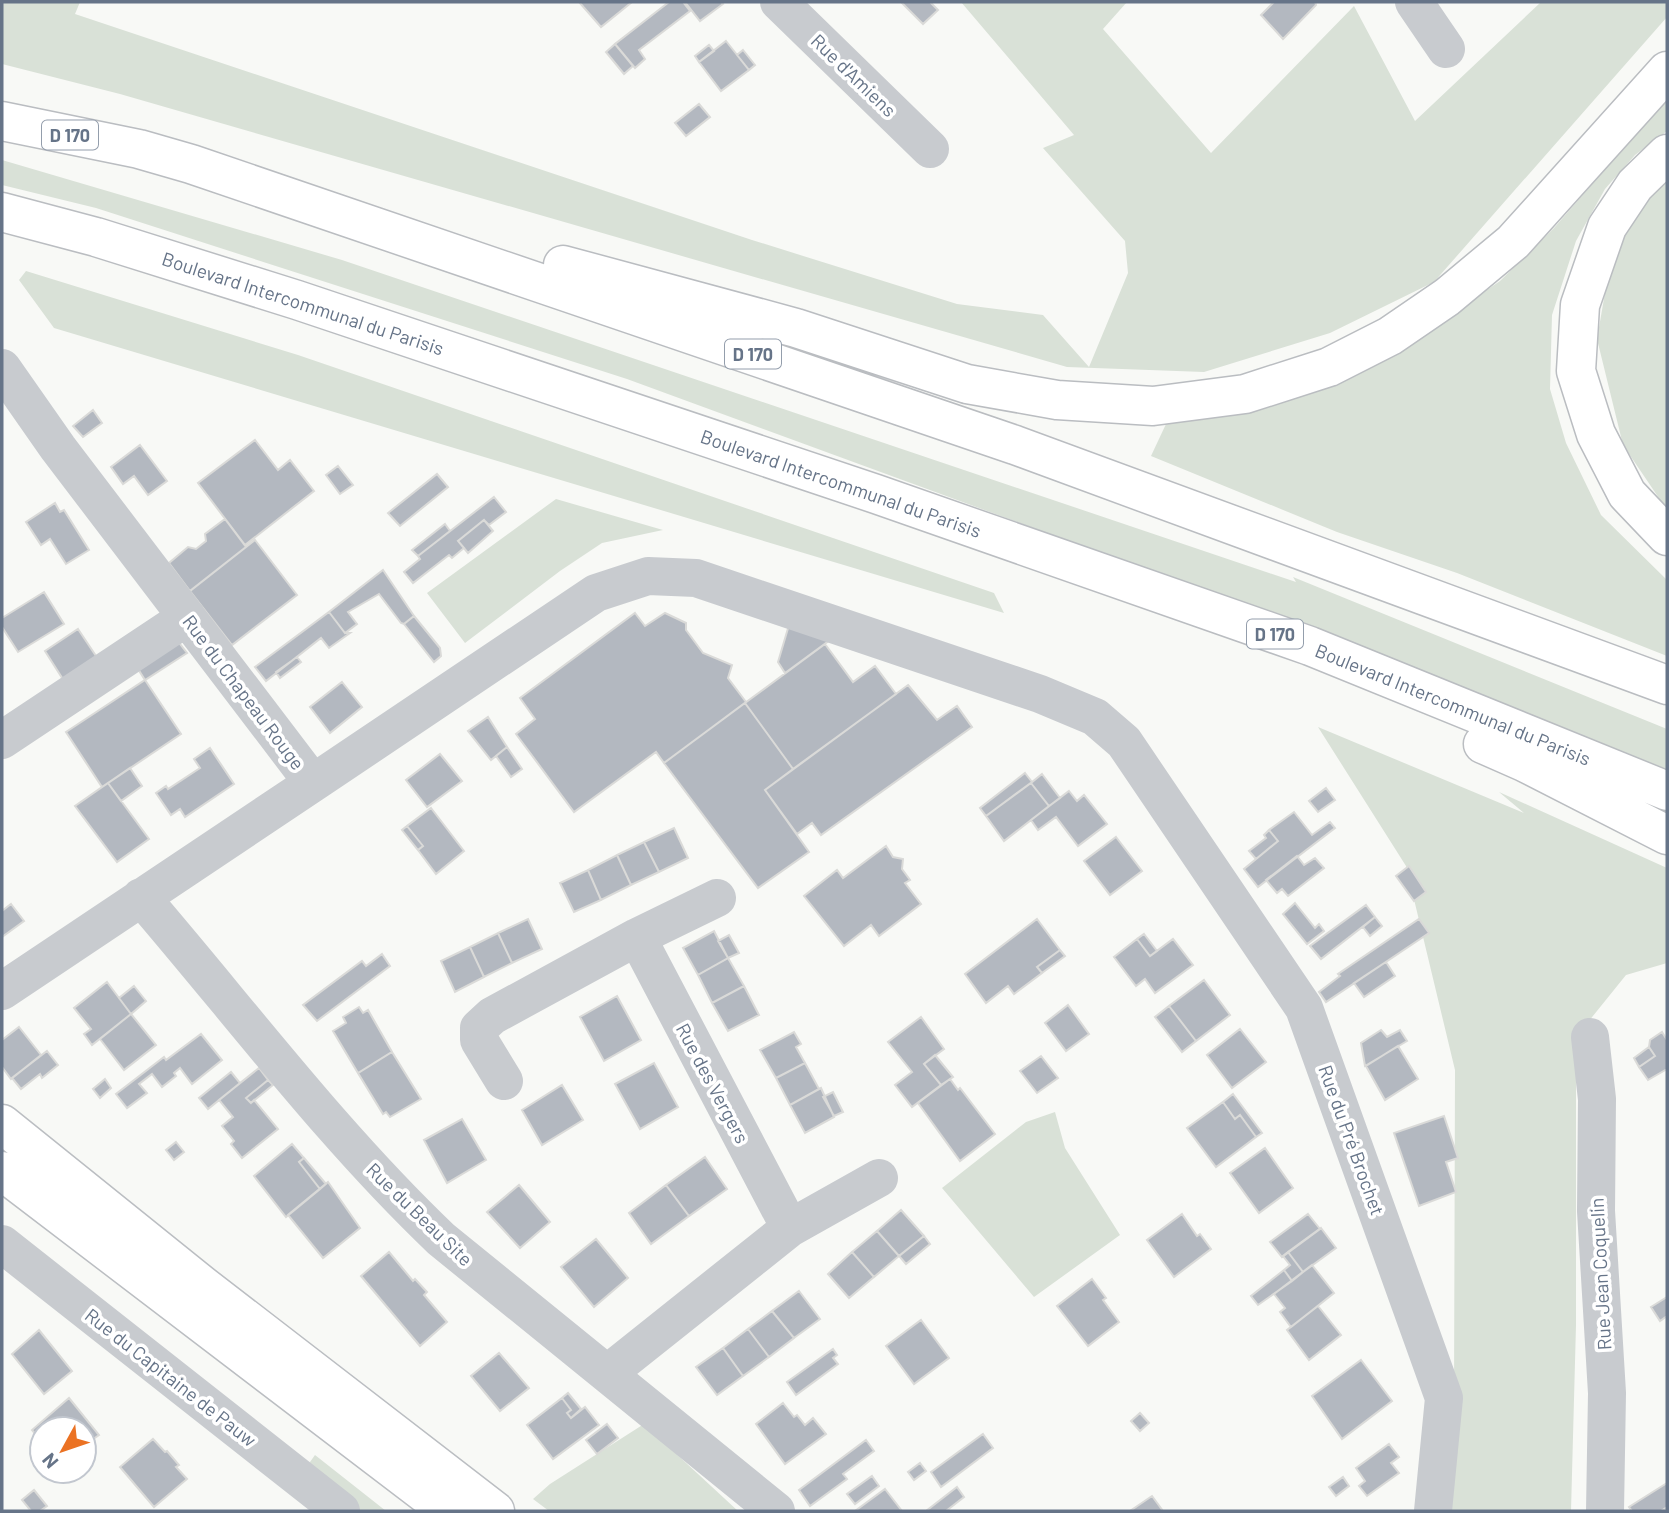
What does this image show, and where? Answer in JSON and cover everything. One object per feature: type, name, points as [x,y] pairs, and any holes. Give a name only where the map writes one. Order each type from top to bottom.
[{"type":"main road","points":[[191,164],[796,328],[967,384],[1058,400],[1153,406],[1245,394],[1329,367],[1390,336],[1447,297],[1513,242],[1667,71]]},
{"type":"main road","points":[[2,115],[139,149]]},
{"type":"main road","name":"D 170","points":[[2,121],[139,149],[191,164],[1016,444],[1667,685]]},
{"type":"main road","points":[[1667,154],[1635,185],[1607,227],[1580,305],[1576,371],[1596,434],[1627,494],[1667,536]]},
{"type":"main road","name":"Boulevard Intercommunal du Parisis","points":[[2,212],[96,237],[297,300],[876,494],[1310,646],[1667,791]]},
{"type":"main road","points":[[2,220],[96,237]]},
{"type":"main road","points":[[876,494],[1524,762],[1667,835]]},
{"type":"main road","points":[[1311,553],[1667,699]]},
{"type":"main road","points":[[2,1124],[202,1285],[495,1511]]},
{"type":"main road","points":[[2,1171],[449,1511]]},
{"type":"street","name":"Rue d'Amiens","points":[[779,2],[930,149]]},
{"type":"street","points":[[1414,2],[1446,49]]},
{"type":"street","name":"Rue du Chapeau Rouge","points":[[2,368],[58,448],[313,783],[2,991]]},
{"type":"street","name":"Rue du Pré Brochet","points":[[313,783],[596,593],[648,576],[696,578],[1040,694],[1095,717],[1124,742],[1304,1008],[1444,1398],[1433,1511]]},
{"type":"street","points":[[2,740],[187,617]]},
{"type":"street","name":"Rue du Beau Site","points":[[141,897],[347,1142],[440,1239],[776,1511]]},
{"type":"street","points":[[504,1081],[479,1040],[479,1028],[492,1016],[637,937],[717,898]]},
{"type":"street","name":"Rue des Vergers","points":[[637,937],[790,1228]]},
{"type":"street","name":"Rue Jean Coquelin","points":[[1590,1037],[1597,1098],[1596,1211],[1607,1393],[1605,1511]]},
{"type":"street","points":[[608,1373],[790,1228],[879,1178]]},
{"type":"street","name":"Rue du Capitaine de Pauw","points":[[2,1244],[341,1511]]},
{"type":"shaded area","points":[[2,2],[80,2],[75,14],[752,240],[957,304],[1043,315],[1089,367],[1128,273],[1125,241],[1043,148],[1074,135],[961,2],[1127,2],[1103,29],[1211,153],[1354,6],[1415,121],[1541,2],[1667,2],[1667,17],[1434,282],[1330,333],[1204,372],[1067,367],[120,94],[2,64]]},
{"type":"shaded area","points":[[1667,98],[1667,131],[1635,155],[1605,189],[1576,241],[1552,315],[1550,389],[1566,443],[1601,515],[1667,580],[1667,656],[1457,573],[1337,532],[1151,456],[1166,424],[1241,413],[1434,326],[1500,281],[1554,228]]},
{"type":"shaded area","points":[[2,160],[342,260],[1296,582],[1293,577],[1667,729],[1667,771],[1361,648],[627,379],[96,208],[2,185]]},
{"type":"shaded area","points":[[1667,179],[1667,510],[1623,445],[1597,339],[1611,258],[1644,197]]},
{"type":"shaded area","points":[[26,271],[298,355],[994,593],[1004,613],[54,328],[19,280]]},
{"type":"shaded area","points":[[556,499],[663,530],[602,543],[560,571],[465,643],[427,593]]},
{"type":"shaded area","points":[[1318,727],[1524,813],[1499,792],[1667,868],[1667,963],[1626,975],[1576,1037],[1576,1325],[1571,1511],[1444,1511],[1454,1402],[1455,1070],[1406,866]]},
{"type":"shaded area","points":[[1055,1112],[1065,1148],[1120,1235],[1034,1297],[942,1188],[1026,1122]]},
{"type":"shaded area","points":[[644,1424],[738,1511],[549,1511],[533,1499],[550,1484]]},
{"type":"shaded area","points":[[315,1455],[386,1511],[330,1511],[295,1483]]},
{"type":"building","points":[[579,2],[632,2],[601,27]]},
{"type":"building","points":[[669,2],[683,2],[690,11],[639,50],[645,59],[635,68],[615,44]]},
{"type":"building","points":[[685,2],[721,2],[723,4],[700,21]]},
{"type":"building","points":[[901,2],[930,2],[938,10],[923,24]]},
{"type":"building","points":[[1274,2],[1315,2],[1316,5],[1283,39],[1261,15]]},
{"type":"building","points":[[726,41],[749,70],[721,91],[699,62]]},
{"type":"building","points":[[615,44],[633,66],[624,74],[606,52]]},
{"type":"building","points":[[709,45],[714,51],[699,62],[695,56]]},
{"type":"building","points":[[743,50],[755,65],[749,70],[737,55]]},
{"type":"building","points":[[699,104],[710,117],[686,136],[675,123]]},
{"type":"building","points":[[93,410],[102,423],[83,437],[73,426]]},
{"type":"building","points":[[255,440],[278,470],[290,460],[314,491],[245,545],[198,483]]},
{"type":"building","points":[[140,445],[167,481],[148,495],[134,476],[123,484],[111,467]]},
{"type":"building","points":[[338,466],[353,485],[340,494],[326,475]]},
{"type":"building","points":[[437,474],[448,487],[400,526],[388,513]]},
{"type":"building","points":[[494,497],[506,512],[489,525],[484,520],[458,541],[464,548],[452,558],[449,555],[413,583],[404,572],[420,559],[418,556]]},
{"type":"building","points":[[55,503],[60,512],[64,510],[89,550],[66,564],[50,539],[41,545],[26,522]]},
{"type":"building","points":[[225,519],[246,547],[190,591],[169,563],[188,547],[196,549],[206,541],[205,534]]},
{"type":"building","points":[[484,520],[493,531],[468,553],[458,541]]},
{"type":"building","points":[[445,524],[450,531],[418,556],[412,550]]},
{"type":"building","points":[[255,540],[297,595],[232,645],[190,591]]},
{"type":"building","points":[[383,570],[414,616],[404,624],[401,623],[379,594],[348,612],[357,624],[345,633],[329,612]]},
{"type":"building","points":[[44,592],[64,624],[18,652],[2,627],[2,618]]},
{"type":"building","points":[[329,612],[345,633],[350,633],[329,648],[321,638],[266,681],[255,667]]},
{"type":"building","points":[[635,613],[645,626],[665,613],[686,623],[686,630],[703,653],[732,665],[728,678],[746,702],[664,763],[656,752],[574,812],[516,734],[535,719],[520,698]]},
{"type":"building","points":[[414,616],[440,648],[441,656],[434,662],[404,624]]},
{"type":"building","points":[[789,625],[830,640],[785,673],[778,662]]},
{"type":"building","points":[[78,629],[100,662],[66,684],[45,651]]},
{"type":"building","points":[[173,635],[187,653],[145,680],[133,661]]},
{"type":"building","points":[[825,644],[853,682],[875,666],[896,694],[793,769],[745,703]]},
{"type":"building","points":[[297,657],[301,662],[280,678],[276,672]]},
{"type":"building","points":[[145,680],[181,734],[102,787],[66,732]]},
{"type":"building","points":[[342,682],[362,707],[330,733],[310,707]]},
{"type":"building","points":[[908,685],[937,720],[957,706],[972,727],[821,835],[812,823],[797,834],[765,790]]},
{"type":"building","points":[[745,703],[793,769],[765,790],[809,852],[758,888],[664,763]]},
{"type":"building","points":[[488,717],[507,747],[491,760],[468,731]]},
{"type":"building","points":[[507,747],[522,769],[511,777],[496,756]]},
{"type":"building","points":[[210,748],[234,784],[185,817],[180,809],[171,815],[156,793],[166,786],[168,789],[200,768],[194,759]]},
{"type":"building","points":[[440,754],[462,781],[427,807],[406,780]]},
{"type":"building","points":[[130,768],[142,786],[121,801],[108,783]]},
{"type":"building","points":[[1025,773],[1032,782],[986,816],[980,808]]},
{"type":"building","points":[[1042,774],[1060,798],[1049,806],[1031,783]]},
{"type":"building","points":[[108,783],[149,839],[117,862],[75,806]]},
{"type":"building","points":[[1031,783],[1049,806],[1004,841],[986,816]]},
{"type":"building","points":[[1326,788],[1335,800],[1318,812],[1309,801]]},
{"type":"building","points":[[1069,791],[1077,801],[1084,795],[1107,824],[1078,846],[1056,817],[1038,830],[1031,820]]},
{"type":"building","points":[[431,808],[464,851],[436,874],[418,850],[423,846],[407,826]]},
{"type":"building","points":[[1294,812],[1312,835],[1330,822],[1335,828],[1258,887],[1244,869],[1278,841],[1269,830]]},
{"type":"building","points":[[407,826],[423,846],[418,850],[402,830]]},
{"type":"building","points":[[674,828],[688,858],[659,872],[644,842]]},
{"type":"building","points":[[1269,830],[1278,841],[1256,859],[1249,851],[1266,838],[1264,835]]},
{"type":"building","points":[[1116,837],[1142,871],[1110,895],[1084,861]]},
{"type":"building","points":[[644,842],[659,872],[631,885],[617,855]]},
{"type":"building","points":[[886,846],[893,857],[903,859],[902,869],[910,880],[905,883],[921,904],[879,936],[871,925],[844,946],[804,896],[837,870],[843,878]]},
{"type":"building","points":[[617,855],[631,885],[601,900],[588,870]]},
{"type":"building","points":[[1297,856],[1304,865],[1315,858],[1324,868],[1288,896],[1282,889],[1277,893],[1266,880]]},
{"type":"building","points":[[1409,866],[1426,892],[1414,901],[1396,876]]},
{"type":"building","points":[[588,870],[601,900],[574,912],[560,883]]},
{"type":"building","points":[[1295,903],[1315,928],[1319,924],[1324,931],[1307,944],[1283,914]]},
{"type":"building","points":[[11,904],[24,921],[2,937],[2,911]]},
{"type":"building","points":[[1366,905],[1375,917],[1321,959],[1310,946]]},
{"type":"building","points":[[1375,917],[1382,926],[1370,936],[1363,927]]},
{"type":"building","points":[[528,919],[542,949],[512,963],[498,933]]},
{"type":"building","points":[[1037,919],[1060,950],[1037,967],[1042,973],[1014,994],[1008,986],[986,1003],[965,974]]},
{"type":"building","points":[[1419,919],[1429,933],[1326,1002],[1319,992],[1340,976],[1338,974]]},
{"type":"building","points":[[714,931],[728,958],[698,975],[683,948]]},
{"type":"building","points":[[498,933],[512,963],[484,977],[470,947]]},
{"type":"building","points":[[1144,934],[1157,951],[1150,956],[1137,939]]},
{"type":"building","points":[[729,935],[739,953],[728,958],[718,941]]},
{"type":"building","points":[[1137,939],[1150,956],[1173,939],[1193,965],[1155,993],[1145,979],[1136,986],[1114,957]]},
{"type":"building","points":[[470,947],[484,977],[455,992],[441,961]]},
{"type":"building","points":[[1060,950],[1065,956],[1042,973],[1037,967]]},
{"type":"building","points":[[382,954],[390,966],[317,1021],[303,1005],[362,961],[366,966]]},
{"type":"building","points":[[728,958],[744,986],[712,1003],[698,975]]},
{"type":"building","points":[[1386,962],[1395,976],[1364,997],[1354,983]]},
{"type":"building","points":[[1204,980],[1230,1015],[1196,1041],[1169,1006]]},
{"type":"building","points":[[107,982],[131,1014],[92,1045],[84,1034],[91,1029],[74,1008]]},
{"type":"building","points":[[134,986],[146,1001],[131,1014],[119,998]]},
{"type":"building","points":[[744,986],[759,1015],[728,1031],[712,1003]]},
{"type":"building","points":[[617,996],[641,1040],[604,1061],[580,1017]]},
{"type":"building","points":[[1068,1005],[1089,1034],[1066,1051],[1045,1023]]},
{"type":"building","points":[[1169,1006],[1196,1041],[1182,1052],[1155,1017]]},
{"type":"building","points":[[359,1007],[363,1013],[368,1010],[392,1052],[358,1073],[333,1031],[346,1023],[343,1017]]},
{"type":"building","points":[[131,1014],[156,1045],[124,1070],[100,1039]]},
{"type":"building","points":[[921,1017],[944,1049],[924,1064],[941,1085],[912,1107],[895,1085],[912,1072],[888,1042]]},
{"type":"building","points":[[19,1027],[41,1055],[11,1079],[2,1067],[2,1040]]},
{"type":"building","points":[[1240,1029],[1266,1062],[1232,1088],[1207,1055]]},
{"type":"building","points":[[1381,1030],[1387,1037],[1400,1030],[1407,1041],[1365,1066],[1361,1043]]},
{"type":"building","points":[[794,1032],[801,1044],[796,1047],[805,1063],[776,1078],[760,1050]]},
{"type":"building","points":[[1662,1032],[1667,1040],[1667,1069],[1648,1080],[1639,1067],[1655,1056],[1649,1047],[1650,1040]]},
{"type":"building","points":[[201,1034],[222,1060],[192,1084],[180,1068],[174,1073],[176,1076],[162,1087],[152,1074],[139,1084],[147,1093],[127,1108],[116,1094],[164,1057],[166,1060]]},
{"type":"building","points":[[1398,1046],[1418,1079],[1385,1100],[1366,1066]]},
{"type":"building","points":[[1649,1047],[1655,1056],[1639,1067],[1634,1058]]},
{"type":"building","points":[[47,1051],[58,1065],[42,1078],[40,1074],[21,1089],[12,1078]]},
{"type":"building","points":[[392,1052],[421,1099],[390,1117],[386,1112],[383,1114],[358,1073]]},
{"type":"building","points":[[935,1055],[953,1077],[941,1085],[924,1064]]},
{"type":"building","points":[[1041,1056],[1058,1078],[1037,1093],[1020,1071]]},
{"type":"building","points":[[654,1063],[678,1107],[640,1129],[615,1084]]},
{"type":"building","points":[[805,1063],[819,1089],[790,1105],[776,1078]]},
{"type":"building","points":[[259,1068],[268,1080],[246,1098],[251,1103],[254,1100],[278,1129],[242,1158],[231,1144],[234,1141],[222,1126],[233,1117],[219,1100]]},
{"type":"building","points":[[231,1072],[240,1083],[208,1109],[199,1098]]},
{"type":"building","points":[[105,1079],[111,1088],[100,1098],[93,1089]]},
{"type":"building","points":[[950,1079],[995,1134],[960,1161],[918,1103]]},
{"type":"building","points":[[268,1080],[273,1085],[251,1103],[246,1098]]},
{"type":"building","points":[[562,1085],[583,1120],[542,1145],[522,1110]]},
{"type":"building","points":[[821,1088],[834,1117],[805,1133],[790,1105]]},
{"type":"building","points":[[833,1092],[843,1112],[834,1116],[823,1097]]},
{"type":"building","points":[[1233,1094],[1262,1133],[1256,1137],[1240,1115],[1235,1119],[1223,1102]]},
{"type":"building","points":[[1223,1102],[1235,1119],[1240,1115],[1256,1137],[1216,1167],[1187,1128]]},
{"type":"building","points":[[1444,1116],[1458,1158],[1446,1162],[1456,1192],[1419,1206],[1394,1133]]},
{"type":"building","points":[[462,1119],[486,1160],[447,1183],[424,1140]]},
{"type":"building","points":[[176,1142],[184,1152],[174,1160],[166,1150]]},
{"type":"building","points":[[292,1144],[304,1158],[299,1162],[320,1189],[286,1217],[254,1176]]},
{"type":"building","points":[[1265,1148],[1293,1188],[1259,1213],[1230,1173]]},
{"type":"building","points":[[705,1157],[727,1189],[689,1216],[666,1185]]},
{"type":"building","points":[[304,1158],[326,1184],[320,1189],[299,1162]]},
{"type":"building","points":[[328,1182],[360,1228],[323,1258],[288,1215]]},
{"type":"building","points":[[519,1185],[550,1222],[520,1248],[487,1212]]},
{"type":"building","points":[[666,1185],[689,1216],[651,1244],[629,1213]]},
{"type":"building","points":[[901,1210],[924,1236],[899,1256],[877,1231]]},
{"type":"building","points":[[1182,1214],[1197,1236],[1200,1234],[1211,1249],[1174,1277],[1147,1240]]},
{"type":"building","points":[[1308,1214],[1320,1229],[1282,1257],[1270,1242]]},
{"type":"building","points":[[1321,1228],[1336,1248],[1303,1272],[1288,1252]]},
{"type":"building","points":[[877,1231],[899,1256],[874,1277],[852,1252]]},
{"type":"building","points":[[924,1236],[930,1244],[906,1264],[899,1256]]},
{"type":"building","points":[[596,1239],[628,1278],[594,1307],[561,1267]]},
{"type":"building","points":[[389,1252],[413,1281],[415,1279],[427,1292],[424,1295],[447,1322],[420,1346],[361,1276]]},
{"type":"building","points":[[852,1252],[874,1277],[849,1298],[828,1274]]},
{"type":"building","points":[[1288,1252],[1303,1272],[1292,1281],[1284,1270],[1290,1265],[1283,1256]]},
{"type":"building","points":[[1312,1265],[1334,1293],[1291,1327],[1280,1312],[1285,1308],[1274,1294]]},
{"type":"building","points":[[1284,1270],[1292,1281],[1258,1305],[1251,1296]]},
{"type":"building","points":[[1092,1279],[1119,1322],[1088,1346],[1057,1306]]},
{"type":"building","points":[[799,1291],[820,1319],[794,1338],[772,1311]]},
{"type":"building","points":[[1667,1297],[1667,1316],[1660,1321],[1651,1307]]},
{"type":"building","points":[[1318,1306],[1341,1335],[1309,1360],[1287,1330]]},
{"type":"building","points":[[772,1311],[794,1338],[769,1357],[748,1329]]},
{"type":"building","points":[[921,1320],[949,1358],[914,1384],[886,1346]]},
{"type":"building","points":[[748,1329],[769,1357],[743,1376],[723,1348]]},
{"type":"building","points":[[39,1330],[72,1371],[44,1394],[12,1354]]},
{"type":"building","points":[[723,1348],[743,1376],[717,1395],[696,1367]]},
{"type":"building","points":[[833,1349],[837,1355],[833,1358],[838,1364],[796,1395],[787,1382]]},
{"type":"building","points":[[499,1353],[529,1388],[500,1411],[471,1376]]},
{"type":"building","points":[[1361,1360],[1392,1401],[1342,1439],[1312,1396]]},
{"type":"building","points":[[568,1393],[581,1409],[571,1418],[567,1413],[571,1410],[562,1398]]},
{"type":"building","points":[[69,1398],[83,1415],[49,1415]]},
{"type":"building","points":[[562,1398],[571,1410],[567,1413],[571,1418],[585,1407],[599,1425],[553,1459],[527,1425]]},
{"type":"building","points":[[783,1403],[794,1417],[797,1415],[805,1425],[813,1418],[826,1434],[785,1464],[756,1424]]},
{"type":"building","points":[[1140,1413],[1149,1423],[1140,1431],[1131,1421]]},
{"type":"building","points":[[607,1424],[618,1438],[597,1454],[586,1440]]},
{"type":"building","points":[[983,1434],[993,1448],[941,1487],[931,1472]]},
{"type":"building","points":[[153,1439],[179,1465],[176,1467],[187,1479],[154,1507],[120,1467]]},
{"type":"building","points":[[866,1440],[874,1451],[843,1474],[847,1479],[810,1506],[799,1490]]},
{"type":"building","points":[[1389,1444],[1399,1457],[1391,1463],[1399,1473],[1367,1496],[1359,1486],[1365,1481],[1356,1468]]},
{"type":"building","points":[[920,1463],[926,1471],[914,1480],[908,1472]]},
{"type":"building","points":[[872,1476],[879,1486],[855,1504],[847,1494]]},
{"type":"building","points":[[1343,1477],[1349,1486],[1336,1496],[1329,1487]]},
{"type":"building","points":[[1667,1483],[1667,1507],[1661,1511],[1632,1511],[1629,1507]]},
{"type":"building","points":[[957,1487],[964,1497],[946,1511],[926,1511]]},
{"type":"building","points":[[885,1489],[902,1511],[855,1511]]},
{"type":"building","points":[[34,1490],[47,1506],[40,1511],[31,1511],[22,1500]]},
{"type":"building","points":[[1152,1496],[1163,1511],[1130,1511]]}]
